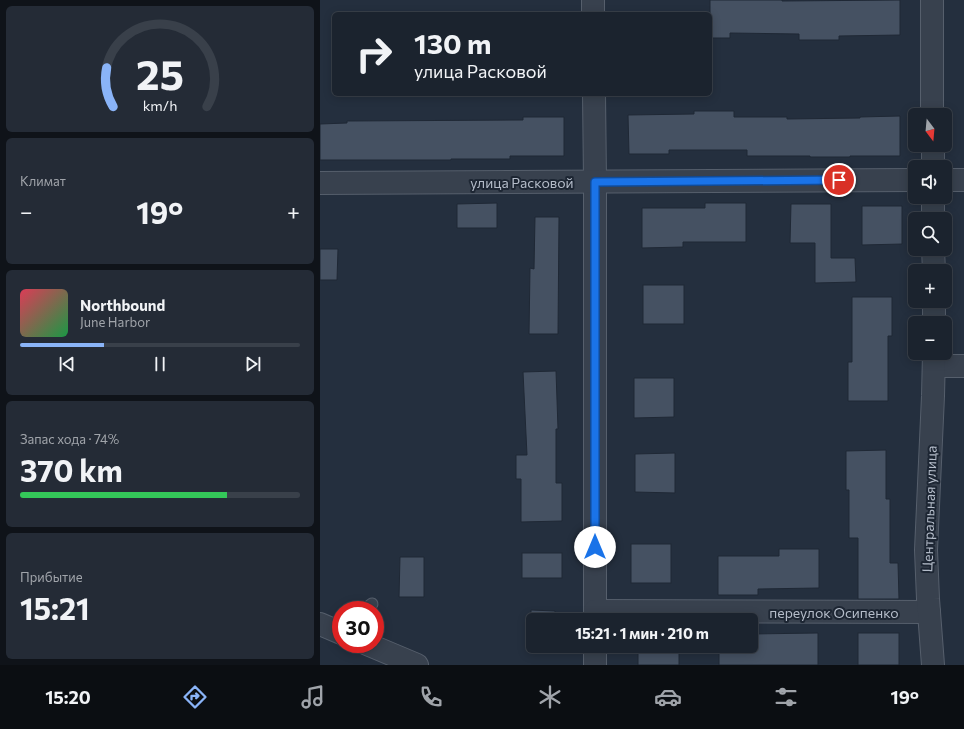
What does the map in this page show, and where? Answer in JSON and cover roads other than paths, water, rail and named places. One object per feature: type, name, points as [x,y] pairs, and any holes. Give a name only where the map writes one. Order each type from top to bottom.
[{"type":"street","points":[[592,0],[593,12]]},
{"type":"street","points":[[932,0],[932,108]]},
{"type":"street","points":[[594,96],[595,613]]},
{"type":"street","name":"улица Расковой","points":[[320,183],[908,180]]},
{"type":"street","points":[[952,180],[964,180]]},
{"type":"street","points":[[934,360],[964,366]]},
{"type":"street","name":"Центральная улица","points":[[933,665],[926,550],[934,360]]},
{"type":"street","name":"переулок Осипенко","points":[[758,614],[929,612]]},
{"type":"street","points":[[320,624],[332,629]]},
{"type":"street","points":[[384,651],[418,665]]},
{"type":"street","points":[[595,653],[595,665]]}]
